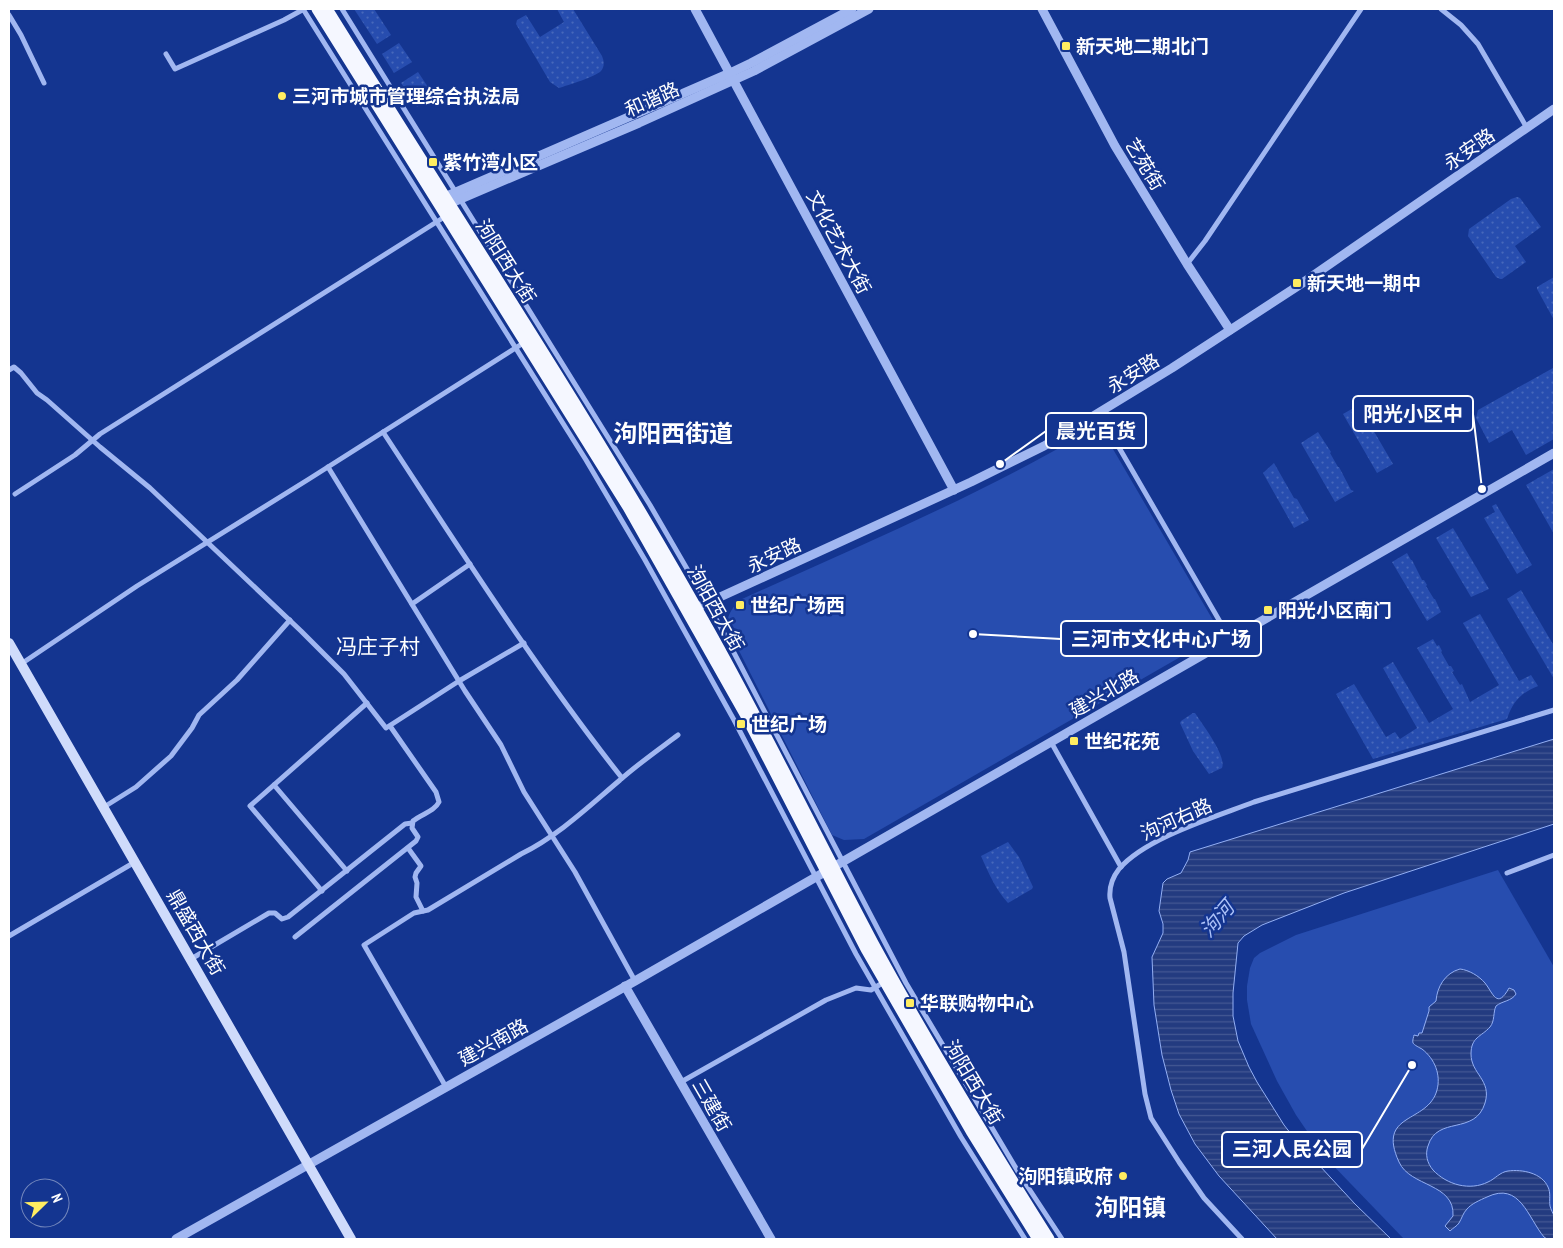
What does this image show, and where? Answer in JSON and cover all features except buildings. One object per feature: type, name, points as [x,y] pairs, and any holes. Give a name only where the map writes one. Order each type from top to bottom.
[{"type":"highway","name":"泃阳西大街","points":[[317,9],[447,205],[520,345],[628,507],[698,629],[829,869],[979,1126],[1049,1239]]},
{"type":"highway","name":"泃阳西大街","points":[[327,9],[447,205],[702,606],[829,869],[880,985],[1038,1239]]},
{"type":"main road","name":"鼎盛西大街","points":[[9,643],[351,1239]]},
{"type":"street","points":[[166,54],[175,69],[284,20],[304,9],[447,205]]},
{"type":"street","points":[[342,9],[447,205]]},
{"type":"street","name":"文化艺术大街","points":[[695,9],[954,490]]},
{"type":"street","name":"和谐路","points":[[732,77],[751,63],[852,9]]},
{"type":"street","name":"和谐路","points":[[447,205],[732,77],[754,71],[869,9]]},
{"type":"street","name":"艺苑街","points":[[1042,9],[1115,146],[1230,330]]},
{"type":"street","points":[[1187,264],[1205,241],[1361,9]]},
{"type":"street","points":[[1441,9],[1478,44],[1527,128]]},
{"type":"street","points":[[9,15],[21,35],[44,83]]},
{"type":"street","name":"永安路","points":[[702,606],[954,490],[1044,446],[1172,368],[1301,284],[1554,109]]},
{"type":"street","points":[[15,494],[75,455],[100,434],[447,205]]},
{"type":"street","points":[[21,664],[137,586],[520,345]]},
{"type":"street","points":[[9,370],[14,367],[21,373],[37,393],[150,488],[290,620],[344,674],[386,728],[459,681],[524,644]]},
{"type":"street","points":[[1099,413],[1230,639]]},
{"type":"street","points":[[383,432],[524,644],[587,734],[622,778]]},
{"type":"street","name":"建兴北路","points":[[829,869],[1554,453]]},
{"type":"street","points":[[328,467],[501,746],[524,792],[575,872],[635,981]]},
{"type":"street","points":[[412,604],[470,564]]},
{"type":"street","points":[[104,807],[136,787],[171,756],[192,728],[199,715],[237,680],[290,620]]},
{"type":"street","points":[[322,891],[250,806],[367,703]]},
{"type":"street","name":"泃河右路","points":[[1242,1239],[1204,1198],[1160,1133],[1148,1109],[1124,952],[1110,898],[1110,884],[1121,867],[1143,849],[1246,806],[1554,710]]},
{"type":"street","points":[[191,959],[269,913],[275,913],[282,918],[288,917],[405,824],[412,823],[435,808],[439,800],[436,792],[390,726]]},
{"type":"street","points":[[446,1087],[364,945],[414,913],[428,910],[552,836],[678,735]]},
{"type":"street","points":[[1051,742],[1121,867]]},
{"type":"street","points":[[274,785],[347,871]]},
{"type":"street","points":[[295,937],[418,840],[412,823]]},
{"type":"street","points":[[408,848],[421,866],[415,877],[416,897],[423,911]]},
{"type":"street","points":[[1507,873],[1554,855]]},
{"type":"street","points":[[9,936],[135,862]]},
{"type":"street","points":[[829,869],[906,982],[1020,1176],[1062,1239]]},
{"type":"street","name":"建兴南路","points":[[176,1239],[635,981],[829,869]]},
{"type":"street","points":[[681,1082],[826,1000],[848,990],[860,988],[871,990],[880,985],[961,1137],[1025,1239]]},
{"type":"street","name":"三建街","points":[[625,986],[771,1239]]},
{"type":"shaded area","points":[[354,9],[374,9],[391,35],[377,44]]},
{"type":"shaded area","points":[[557,9],[573,9],[602,56],[604,64],[598,73],[559,88],[550,82],[516,24],[517,20],[526,15],[540,37],[564,22]]},
{"type":"shaded area","points":[[399,43],[412,62],[394,73],[382,54]]},
{"type":"shaded area","points":[[418,72],[434,96],[417,107],[401,83]]},
{"type":"shaded area","points":[[1520,198],[1541,227],[1515,246],[1526,262],[1500,279],[1496,277],[1468,236],[1469,229],[1511,199]]},
{"type":"shaded area","points":[[1554,277],[1554,320],[1537,287]]},
{"type":"shaded area","points":[[1553,368],[1554,439],[1526,455],[1512,430],[1489,443],[1476,418],[1478,410]]},
{"type":"shaded area","points":[[1359,406],[1368,425],[1372,428],[1393,464],[1377,473],[1343,414]]},
{"type":"shaded area","points":[[1094,430],[1103,432],[1217,627],[1215,637],[864,839],[844,840],[832,835],[726,625],[731,610],[742,599],[961,499]]},
{"type":"shaded area","points":[[1318,432],[1351,490],[1354,491],[1335,502],[1301,443]]},
{"type":"shaded area","points":[[1274,463],[1309,520],[1294,528],[1263,473]]},
{"type":"shaded area","points":[[1554,469],[1554,534],[1526,485]]},
{"type":"shaded area","points":[[1496,504],[1532,565],[1517,574],[1484,518],[1495,512],[1492,506]]},
{"type":"shaded area","points":[[1453,528],[1489,589],[1471,597],[1436,538]]},
{"type":"shaded area","points":[[1407,553],[1441,612],[1427,621],[1392,562]]},
{"type":"shaded area","points":[[1521,590],[1554,646],[1554,679],[1507,599]]},
{"type":"shaded area","points":[[1480,614],[1519,681],[1531,675],[1538,686],[1518,698],[1507,719],[1373,759],[1336,694],[1354,684],[1386,737],[1395,732],[1400,739],[1417,728],[1383,668],[1393,662],[1429,723],[1453,709],[1417,648],[1433,639],[1437,646],[1439,645],[1460,685],[1462,684],[1470,702],[1499,685],[1463,623]]},
{"type":"shaded area","points":[[1195,713],[1218,748],[1223,763],[1222,768],[1209,774],[1193,751],[1180,723]]},
{"type":"shaded area","points":[[1008,842],[1019,857],[1033,887],[1008,903],[996,887],[981,856]]},
{"type":"shaded area","points":[[1498,870],[1554,967],[1554,1239],[1404,1239],[1324,1156],[1296,1115],[1277,1081],[1251,1024],[1247,1000],[1250,968],[1254,958],[1260,953],[1296,935]]},
{"type":"water","name":"泃河","points":[[1554,739],[1554,824],[1344,893],[1262,925],[1244,936],[1238,943],[1233,993],[1233,1016],[1238,1041],[1249,1067],[1284,1125],[1295,1139],[1355,1204],[1391,1239],[1277,1239],[1219,1176],[1195,1144],[1179,1114],[1171,1090],[1162,1055],[1154,1005],[1152,957],[1163,933],[1163,924],[1159,911],[1163,883],[1167,879],[1181,873],[1190,852]]},
{"type":"water","points":[[1460,969],[1480,978],[1498,999],[1505,995],[1509,988],[1514,990],[1516,994],[1496,1006],[1492,1025],[1477,1038],[1471,1048],[1474,1067],[1486,1088],[1485,1103],[1480,1113],[1465,1123],[1439,1131],[1428,1146],[1428,1161],[1433,1170],[1439,1175],[1459,1185],[1481,1185],[1508,1171],[1525,1171],[1541,1178],[1549,1189],[1550,1206],[1555,1219],[1554,1239],[1544,1237],[1528,1212],[1515,1198],[1508,1194],[1498,1193],[1469,1207],[1458,1224],[1450,1231],[1445,1226],[1453,1216],[1452,1205],[1447,1197],[1440,1191],[1412,1176],[1399,1162],[1394,1146],[1394,1134],[1399,1126],[1424,1109],[1432,1101],[1438,1084],[1434,1062],[1427,1053],[1413,1043],[1414,1035],[1418,1036],[1419,1033],[1422,1033],[1429,1007],[1436,1001],[1443,981],[1450,974]]},
{"type":"place","name":"新天地二期北门","points":[[1066,46]]},
{"type":"place","name":"三河市城市管理综合执法局","points":[[282,96]]},
{"type":"place","name":"紫竹湾小区","points":[[433,162]]},
{"type":"place","name":"新天地一期中","points":[[1297,283]]},
{"type":"place","name":"晨光百货","points":[[1000,464]]},
{"type":"place","name":"阳光小区中","points":[[1482,489]]},
{"type":"place","name":"世纪广场西","points":[[740,605]]},
{"type":"place","name":"阳光小区南门","points":[[1268,610]]},
{"type":"place","name":"三河市文化中心广场","points":[[973,634]]},
{"type":"place","name":"世纪广场","points":[[741,724]]},
{"type":"place","name":"世纪花苑","points":[[1074,741]]},
{"type":"place","name":"华联购物中心","points":[[910,1003]]},
{"type":"place","name":"三河人民公园","points":[[1412,1065]]},
{"type":"place","name":"泃阳镇政府","points":[[1123,1176]]},
{"type":"district","name":"泃阳西街道","points":[[673,433]]},
{"type":"district","name":"冯庄子村","points":[[378,646]]},
{"type":"district","name":"泃阳镇","points":[[1130,1207]]}]
